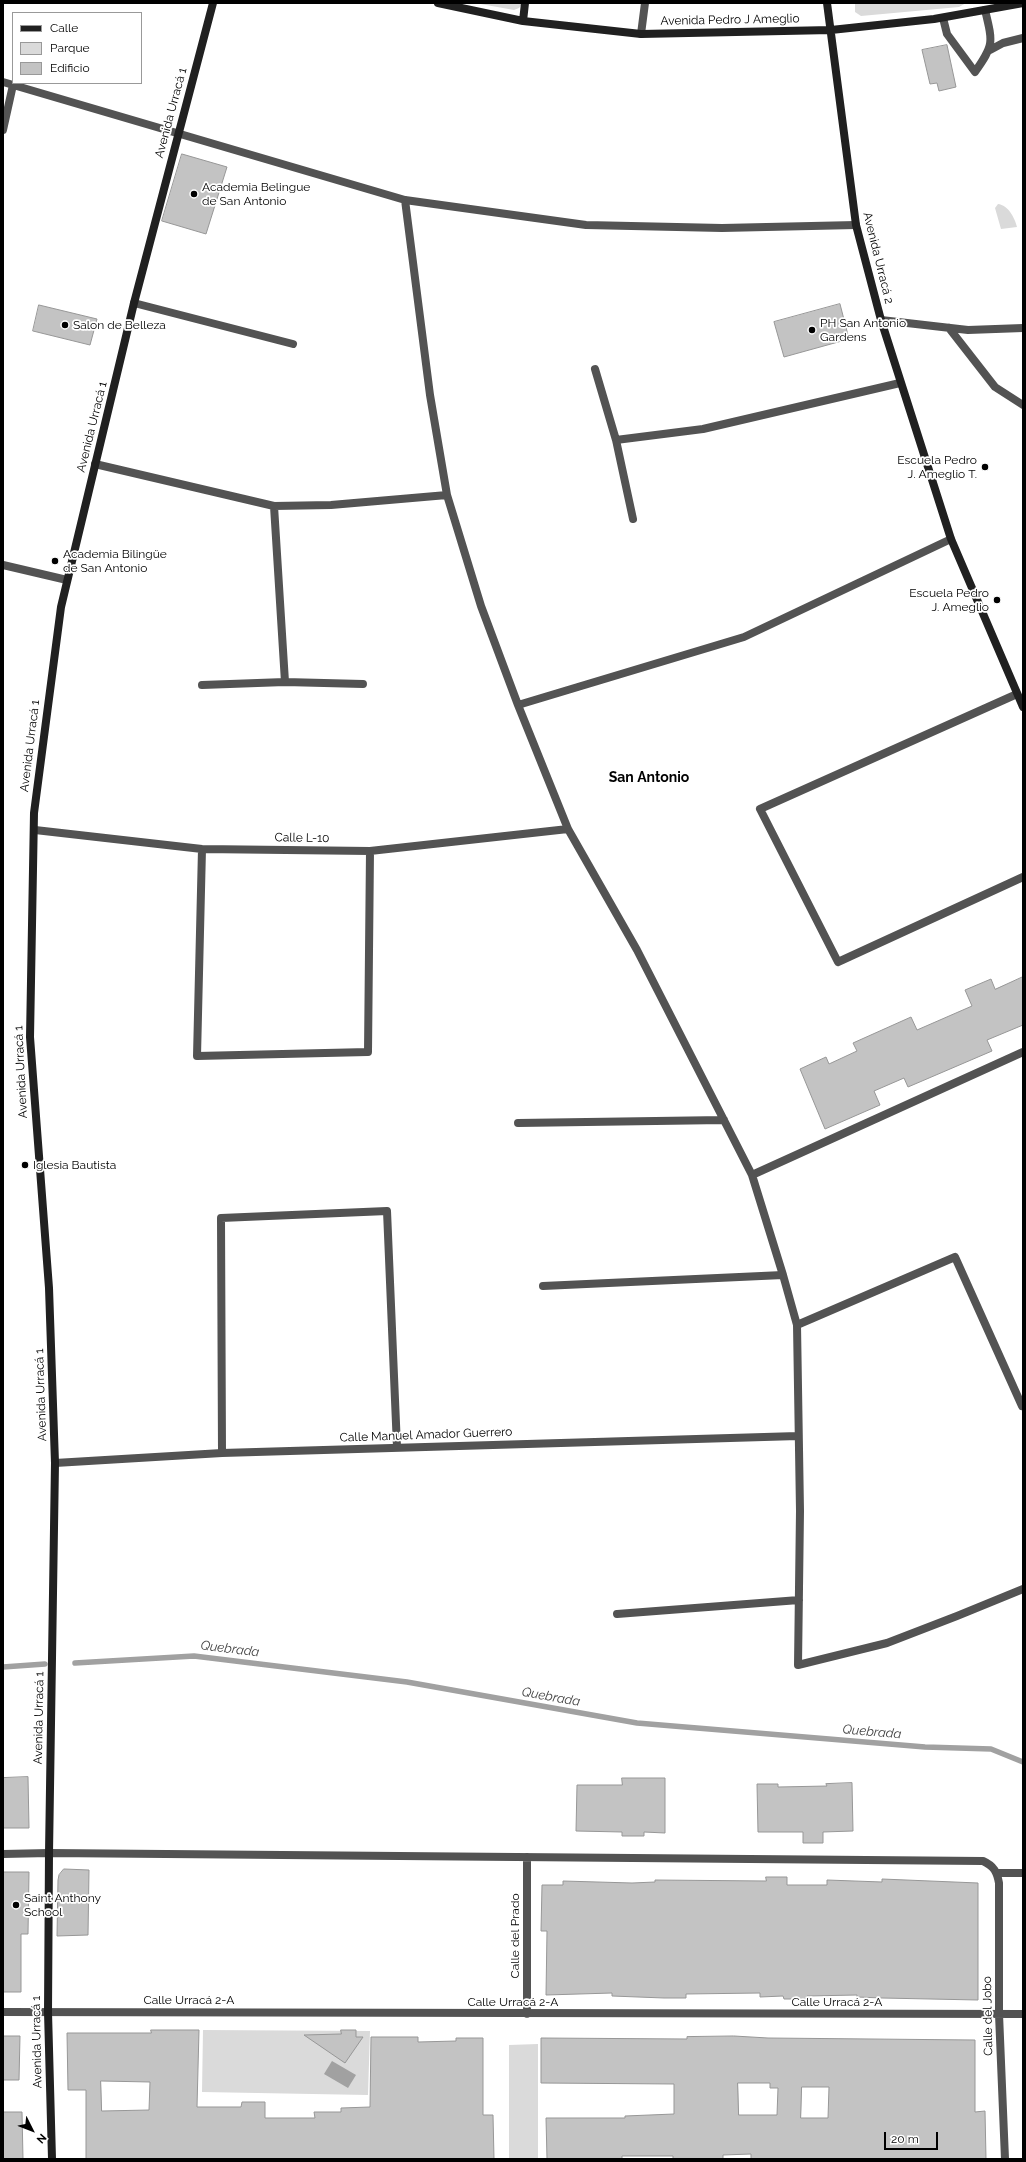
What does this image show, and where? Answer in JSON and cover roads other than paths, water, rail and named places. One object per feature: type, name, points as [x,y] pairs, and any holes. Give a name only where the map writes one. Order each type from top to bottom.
[{"type":"street","name":"Avenida Urracá 1","points":[[52,2159],[48,2012],[55,1463],[49,1288],[30,1037],[35,830],[34,813],[61,607],[134,303],[213,3]]},
{"type":"street","name":"Avenida Pedro J Ameglio","points":[[438,3],[523,21],[641,34],[831,30],[943,18],[985,7],[1023,3]]},
{"type":"street","points":[[523,21],[526,3]]},
{"type":"street","points":[[641,34],[645,3]]},
{"type":"street","name":"Avenida Urracá 2","points":[[827,3],[856,225],[881,320],[951,539],[1023,707]]},
{"type":"street","points":[[985,7],[989,28],[990,50]]},
{"type":"street","points":[[943,18],[947,34],[975,72],[990,50],[1004,43],[1023,38]]},
{"type":"street","points":[[3,82],[179,132],[405,200],[586,225],[722,228],[856,225]]},
{"type":"street","points":[[3,130],[13,85]]},
{"type":"street","points":[[405,200],[430,395],[447,495],[482,606],[518,705],[568,829],[637,950],[752,1175],[784,1275],[797,1325],[798,1665],[887,1643],[957,1616],[1023,1588]]},
{"type":"street","points":[[134,303],[293,344]]},
{"type":"street","points":[[881,320],[968,330],[1023,328]]},
{"type":"street","points":[[949,328],[996,387],[1023,405]]},
{"type":"street","points":[[595,369],[616,440],[633,519]]},
{"type":"street","points":[[616,440],[703,429],[900,383]]},
{"type":"street","points":[[95,464],[274,506],[331,505],[447,495]]},
{"type":"street","points":[[274,506],[285,682]]},
{"type":"street","points":[[518,705],[744,637],[951,539]]},
{"type":"street","points":[[3,565],[67,580]]},
{"type":"street","points":[[202,685],[285,682],[363,684]]},
{"type":"street","points":[[1017,694],[760,809],[838,962],[1023,876]]},
{"type":"street","name":"Calle L-10","points":[[35,830],[202,849],[370,851],[568,829]]},
{"type":"street","points":[[202,849],[197,1056],[368,1052],[370,851]]},
{"type":"street","points":[[752,1175],[1023,1052]]},
{"type":"street","points":[[518,1123],[724,1120]]},
{"type":"street","points":[[222,1453],[221,1218],[387,1210],[397,1447]]},
{"type":"street","points":[[797,1325],[955,1257],[1022,1406]]},
{"type":"street","points":[[543,1286],[784,1275]]},
{"type":"street","name":"Calle Manuel Amador Guerrero","points":[[55,1463],[222,1453],[798,1436]]},
{"type":"street","points":[[617,1614],[798,1600]]},
{"type":"street","points":[[3,1854],[49,1853],[527,1858],[977,1860],[989,1864],[998,1873],[1023,1873]]},
{"type":"street","name":"Calle del Prado","points":[[527,1858],[527,2014]]},
{"type":"street","name":"Calle del Jobo","points":[[998,1873],[999,2014],[1005,2159]]},
{"type":"street","name":"Calle Urracá 2-A","points":[[3,2012],[1023,2014]]},
{"type":"waterway","name":"Quebrada","points":[[75,1663],[194,1656],[407,1682],[637,1723],[925,1747],[991,1749],[1023,1762]]},
{"type":"waterway","name":"Quebrada","points":[[3,1667],[45,1664]]},
{"type":"place","name":"Academia Belingue de San Antonio","points":[[194,194]]},
{"type":"place","name":"Salon de Belleza","points":[[65,325]]},
{"type":"place","name":"PH San Antonio Gardens","points":[[812,330]]},
{"type":"place","name":"Escuela Pedro J. Ameglio T.","points":[[985,467]]},
{"type":"place","name":"Academia Bilingüe de San Antonio","points":[[55,561]]},
{"type":"place","name":"Escuela Pedro J. Ameglio","points":[[997,600]]},
{"type":"place","name":"Iglesia Bautista","points":[[25,1165]]},
{"type":"place","name":"Saint Anthony School","points":[[16,1905]]},
{"type":"district","name":"San Antonio","points":[[649,778]]}]
